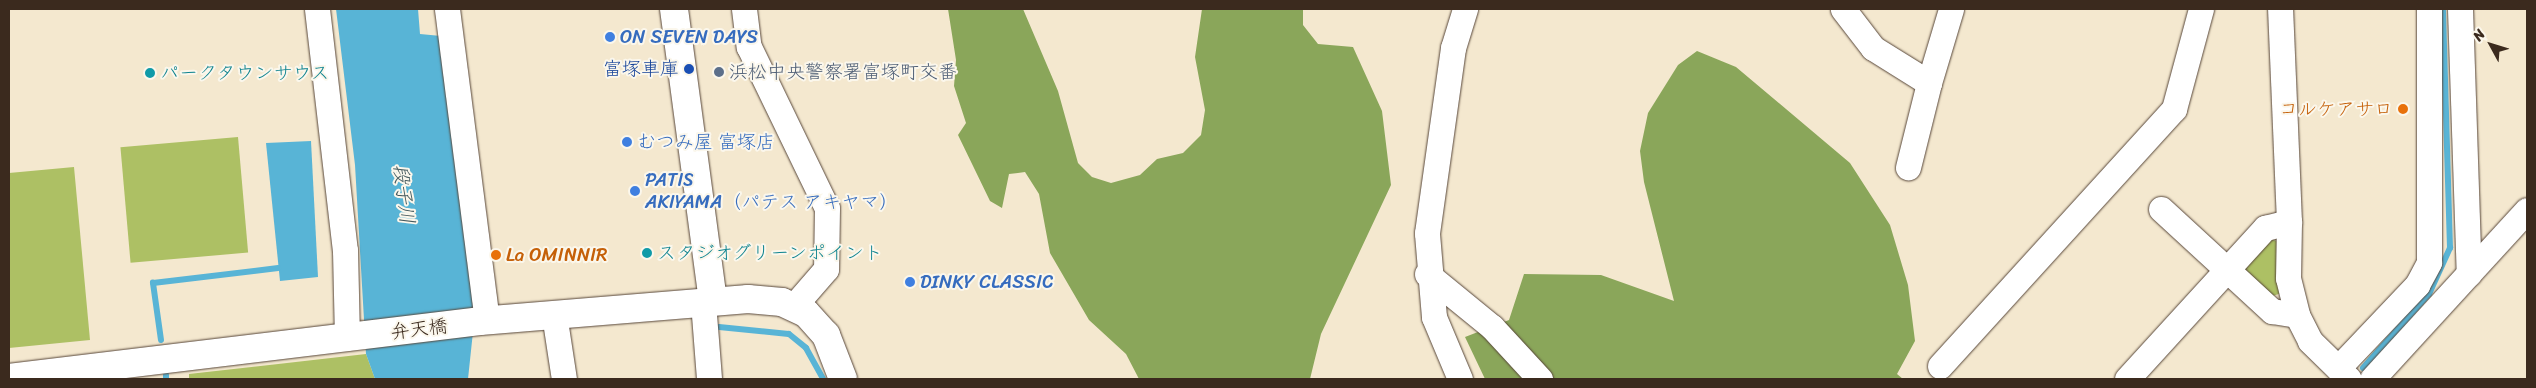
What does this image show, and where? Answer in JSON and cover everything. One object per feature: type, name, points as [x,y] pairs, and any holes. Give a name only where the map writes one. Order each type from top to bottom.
[{"type":"street","points":[[317,9],[345,250],[353,337]]},
{"type":"street","points":[[447,9],[484,320]]},
{"type":"street","points":[[674,9],[707,315],[709,379]]},
{"type":"street","points":[[744,9],[752,53],[827,208],[826,269],[794,306],[826,335],[843,379]]},
{"type":"street","points":[[1460,379],[1434,317],[1428,274],[1431,186],[1453,48],[1465,9]]},
{"type":"street","points":[[1843,9],[1873,48],[1929,83]]},
{"type":"street","points":[[1908,167],[1929,83],[1951,9]]},
{"type":"street","points":[[1940,366],[2174,109],[2201,9]]},
{"type":"street","points":[[2280,9],[2289,222],[2288,278],[2297,314],[2310,341],[2340,374],[2417,285],[2429,262],[2429,9]]},
{"type":"street","points":[[2460,9],[2469,274]]},
{"type":"street","points":[[2161,209],[2272,311],[2297,314]]},
{"type":"street","points":[[2372,379],[2527,210]]},
{"type":"street","points":[[2127,379],[2265,228],[2289,222]]},
{"type":"street","points":[[1428,274],[1492,327],[1540,379]]},
{"type":"street","name":"弁天橋","points":[[9,378],[484,320],[554,314],[707,315],[767,300],[794,306]]},
{"type":"street","points":[[554,314],[564,379]]},
{"type":"green space","points":[[948,9],[1023,9],[1058,91],[1078,163],[1092,177],[1111,183],[1140,175],[1157,159],[1183,153],[1201,135],[1205,110],[1195,57],[1202,9],[1303,9],[1303,25],[1318,44],[1353,47],[1382,111],[1391,185],[1321,334],[1310,379],[1139,379],[1126,354],[1089,320],[1050,253],[1039,194],[1025,172],[1009,174],[1002,208],[990,201],[958,135],[966,123],[954,86],[956,60]]},
{"type":"green space","points":[[1697,51],[1736,67],[1850,163],[1890,225],[1908,285],[1915,341],[1897,374],[1903,379],[1485,379],[1465,337],[1509,320],[1524,274],[1601,275],[1674,301],[1644,182],[1640,151],[1648,113],[1678,65]]},
{"type":"green space","points":[[238,137],[248,253],[131,263],[120,147]]},
{"type":"green space","points":[[74,167],[90,340],[9,348],[9,173]]},
{"type":"green space","points":[[2270,238],[2280,243],[2284,292],[2273,296],[2242,269]]},
{"type":"green space","points":[[366,354],[375,379],[189,379],[189,374]]},
{"type":"water","name":"段子川","points":[[336,9],[418,9],[420,34],[441,36],[477,294],[468,379],[375,379],[366,354],[355,165]]},
{"type":"water","points":[[311,141],[318,277],[280,281],[266,143]]},
{"type":"waterway","points":[[2363,368],[2429,294],[2450,248],[2443,9]]},
{"type":"waterway","points":[[161,340],[153,283],[278,268]]},
{"type":"waterway","points":[[719,327],[789,334],[806,348],[823,379]]},
{"type":"place","name":"ON SEVEN DAYS","points":[[610,37]]},
{"type":"place","name":"富塚車庫","points":[[689,69]]},
{"type":"place","name":"浜松中央警察署富塚町交番","points":[[719,72]]},
{"type":"place","name":"パークタウンサウス","points":[[150,73]]},
{"type":"place","name":"コルケアサロ","points":[[2403,109]]},
{"type":"place","name":"むつみ屋 富塚店","points":[[627,142]]},
{"type":"place","name":"PATIS AKIYAMA（パテス アキヤマ）","points":[[635,191]]},
{"type":"place","name":"スタジオグリーンポイント","points":[[647,253]]},
{"type":"place","name":"La OMINNIR","points":[[496,255]]},
{"type":"place","name":"DINKY CLASSIC","points":[[910,282]]}]
